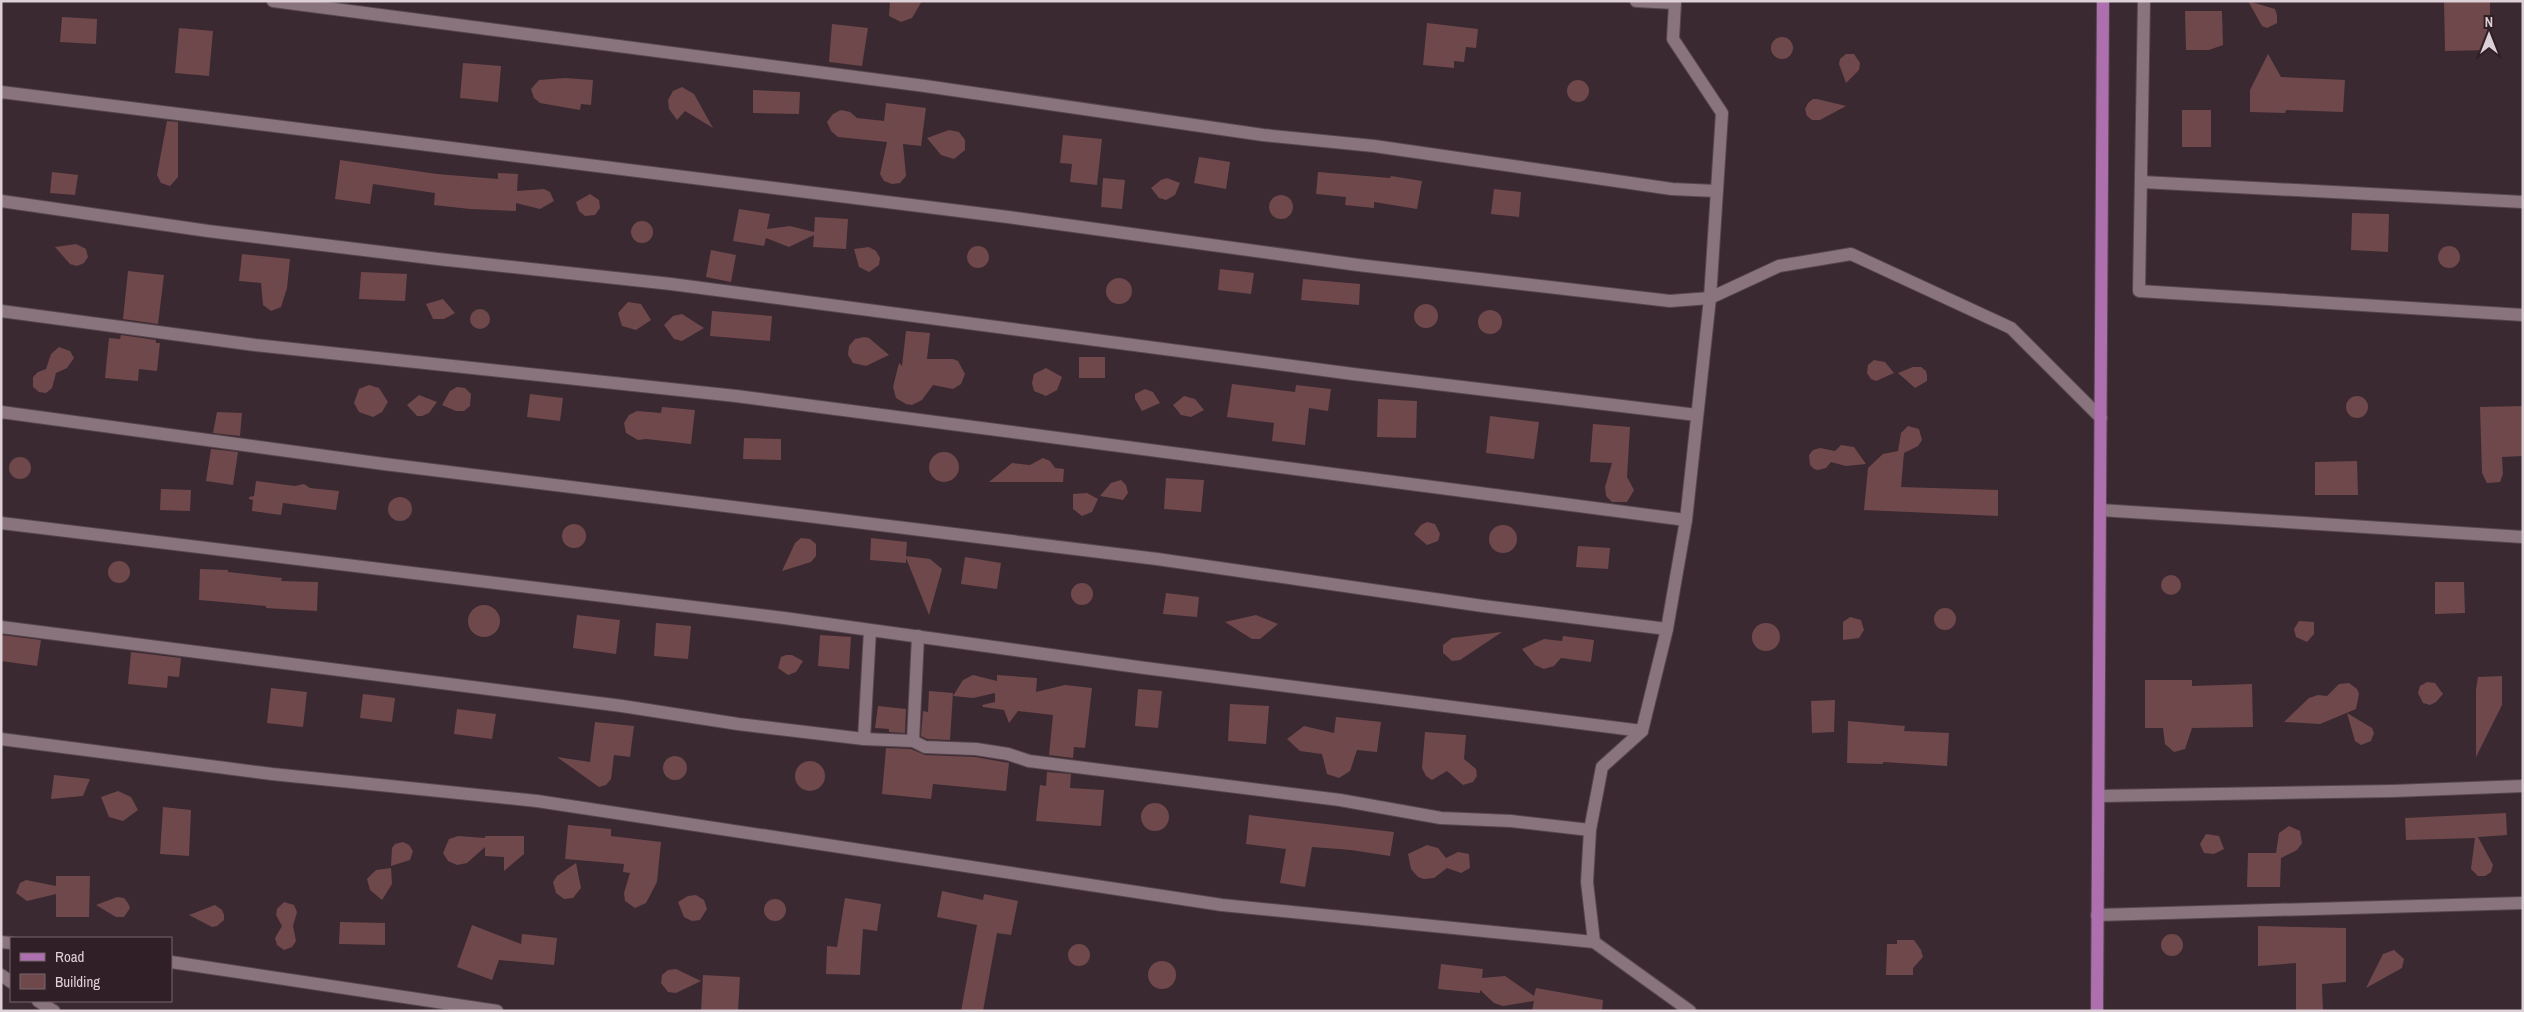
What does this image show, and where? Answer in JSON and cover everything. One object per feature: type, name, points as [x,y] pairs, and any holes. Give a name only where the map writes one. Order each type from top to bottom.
[{"type":"main road","points":[[2097,1011],[2103,1]]},
{"type":"street","points":[[273,1],[926,86],[1263,135],[1374,146],[1672,189],[1716,191]]},
{"type":"street","points":[[1594,942],[1587,882],[1590,830],[1602,767],[1642,731],[1667,629],[1686,520],[1710,298],[1722,113],[1673,39],[1675,3],[1636,1]]},
{"type":"street","points":[[2144,1],[2139,291],[2523,316]]},
{"type":"street","points":[[1,92],[1008,217],[1387,269],[1670,301],[1710,298],[1779,266],[1851,254],[2011,328],[2101,418]]},
{"type":"street","points":[[2142,182],[2523,202]]},
{"type":"street","points":[[1,201],[208,231],[438,259],[671,284],[1353,374],[1697,415]]},
{"type":"street","points":[[1,311],[255,345],[736,396],[1686,520]]},
{"type":"street","points":[[1,412],[393,465],[1157,559],[1464,603],[1667,629]]},
{"type":"street","points":[[2100,510],[2523,537]]},
{"type":"street","points":[[1,523],[918,636],[1127,666],[1642,731]]},
{"type":"street","points":[[1,627],[864,739],[913,740],[925,747],[976,749],[1008,754],[1029,761],[1340,800],[1441,818],[1511,820],[1590,830]]},
{"type":"street","points":[[864,739],[870,630]]},
{"type":"street","points":[[913,740],[918,636]]},
{"type":"street","points":[[1,739],[263,772],[537,801],[1222,905],[1594,942],[1690,1011]]},
{"type":"street","points":[[2099,796],[2383,791],[2523,786]]},
{"type":"street","points":[[2097,915],[2523,902]]},
{"type":"street","points":[[172,962],[497,1011]]},
{"type":"street","points":[[40,1002],[54,1011]]},
{"type":"building","points":[[890,1],[922,1],[912,18],[901,22],[889,16]]},
{"type":"building","points":[[2248,1],[2275,9],[2277,23],[2267,28],[2262,26]]},
{"type":"building","points":[[2444,1],[2490,1],[2490,50],[2445,51]]},
{"type":"building","points":[[2185,11],[2222,11],[2223,45],[2209,50],[2186,50]]},
{"type":"building","points":[[62,17],[97,19],[96,44],[60,42]]},
{"type":"building","points":[[1427,23],[1478,29],[1476,48],[1466,47],[1464,62],[1454,61],[1454,68],[1423,65]]},
{"type":"building","points":[[832,24],[868,28],[862,66],[829,62]]},
{"type":"building","points":[[179,28],[213,31],[209,76],[175,73]]},
{"type":"building","points":[[1782,37],[1790,40],[1793,48],[1790,56],[1782,59],[1774,56],[1771,48],[1774,40]]},
{"type":"building","points":[[1846,54],[1854,54],[1860,63],[1859,70],[1846,83],[1839,64],[1840,59]]},
{"type":"building","points":[[2268,54],[2281,77],[2345,80],[2343,112],[2286,110],[2285,113],[2250,112],[2250,90]]},
{"type":"building","points":[[463,63],[501,66],[498,102],[460,98]]},
{"type":"building","points":[[565,78],[593,80],[591,105],[581,104],[580,110],[540,103],[534,98],[531,89],[539,80]]},
{"type":"building","points":[[1578,80],[1586,83],[1589,91],[1586,99],[1578,102],[1570,99],[1567,91],[1570,83]]},
{"type":"building","points":[[682,87],[694,94],[713,128],[685,111],[677,120],[669,109],[668,100],[673,91]]},
{"type":"building","points":[[753,90],[800,92],[799,114],[753,113]]},
{"type":"building","points":[[1813,99],[1846,106],[1820,120],[1812,120],[1807,116],[1805,109]]},
{"type":"building","points":[[886,103],[926,108],[921,146],[903,144],[906,176],[900,183],[892,184],[884,181],[880,174],[887,142],[838,137],[831,131],[827,122],[833,114],[841,110],[850,112],[857,118],[884,121]]},
{"type":"building","points":[[2182,110],[2211,110],[2211,147],[2182,147]]},
{"type":"building","points":[[167,121],[178,122],[178,177],[170,186],[161,183],[157,175]]},
{"type":"building","points":[[949,130],[959,132],[965,140],[965,150],[954,159],[941,155],[927,138]]},
{"type":"building","points":[[1063,135],[1102,139],[1097,185],[1070,182],[1072,164],[1060,163]]},
{"type":"building","points":[[1199,157],[1230,162],[1226,189],[1194,183]]},
{"type":"building","points":[[340,160],[437,174],[498,179],[498,173],[518,174],[517,191],[544,189],[550,192],[554,201],[540,209],[516,203],[516,211],[470,209],[434,205],[435,193],[373,184],[370,204],[335,199]]},
{"type":"building","points":[[52,172],[78,175],[75,195],[50,193]]},
{"type":"building","points":[[1318,172],[1390,178],[1391,176],[1422,181],[1417,209],[1374,202],[1374,208],[1345,205],[1346,197],[1316,194]]},
{"type":"building","points":[[1103,178],[1125,180],[1122,209],[1101,207]]},
{"type":"building","points":[[1167,178],[1180,183],[1175,195],[1166,200],[1159,198],[1151,188]]},
{"type":"building","points":[[1494,189],[1521,192],[1519,217],[1491,214]]},
{"type":"building","points":[[590,194],[599,200],[600,208],[595,215],[585,216],[579,211],[576,202]]},
{"type":"building","points":[[1281,195],[1289,199],[1293,207],[1289,215],[1281,219],[1273,215],[1269,207],[1273,199]]},
{"type":"building","points":[[739,209],[770,214],[767,229],[790,226],[814,232],[815,217],[848,219],[846,249],[813,247],[814,235],[789,247],[766,238],[764,246],[733,241]]},
{"type":"building","points":[[2352,213],[2389,214],[2388,252],[2351,250]]},
{"type":"building","points":[[642,221],[652,228],[653,232],[646,242],[642,243],[632,236],[631,232],[638,222]]},
{"type":"building","points":[[76,244],[86,249],[88,257],[84,263],[77,266],[70,264],[55,247]]},
{"type":"building","points":[[978,246],[986,249],[989,257],[986,265],[978,268],[970,265],[967,257],[970,249]]},
{"type":"building","points":[[2449,246],[2457,249],[2460,257],[2457,265],[2449,268],[2441,265],[2438,257],[2441,249]]},
{"type":"building","points":[[869,247],[876,251],[880,258],[879,265],[869,272],[859,267],[854,249]]},
{"type":"building","points":[[711,250],[736,255],[731,282],[706,277]]},
{"type":"building","points":[[242,254],[290,259],[287,288],[281,307],[271,311],[263,305],[261,283],[239,281]]},
{"type":"building","points":[[1220,269],[1254,273],[1251,294],[1218,290]]},
{"type":"building","points":[[128,271],[164,275],[158,324],[123,319]]},
{"type":"building","points":[[361,272],[407,274],[405,301],[359,299]]},
{"type":"building","points":[[1119,278],[1128,282],[1132,291],[1128,300],[1119,304],[1110,300],[1106,291],[1110,282]]},
{"type":"building","points":[[1303,279],[1360,284],[1359,305],[1301,300]]},
{"type":"building","points":[[443,299],[455,313],[444,319],[433,319],[426,304]]},
{"type":"building","points":[[628,302],[641,304],[651,320],[636,330],[622,326],[618,313]]},
{"type":"building","points":[[1426,304],[1434,308],[1438,316],[1434,324],[1426,328],[1418,324],[1414,316],[1418,308]]},
{"type":"building","points":[[480,309],[487,312],[490,319],[487,326],[480,329],[473,326],[470,319],[473,312]]},
{"type":"building","points":[[1490,310],[1498,314],[1502,322],[1498,330],[1490,334],[1482,330],[1478,322],[1482,314]]},
{"type":"building","points":[[712,311],[772,316],[770,341],[710,336]]},
{"type":"building","points":[[682,314],[704,328],[682,341],[674,339],[664,325],[673,316]]},
{"type":"building","points":[[906,331],[930,333],[927,359],[953,359],[958,361],[965,374],[961,384],[953,389],[933,385],[922,400],[912,405],[896,398],[893,387],[899,363],[902,366]]},
{"type":"building","points":[[121,335],[156,340],[156,343],[160,343],[157,371],[139,369],[138,381],[105,378],[109,338],[120,339]]},
{"type":"building","points":[[869,338],[889,355],[866,366],[853,363],[848,355],[849,346],[855,339]]},
{"type":"building","points":[[59,347],[70,351],[74,358],[67,368],[56,373],[52,388],[46,393],[39,392],[33,387],[33,377],[38,372],[46,369],[51,354]]},
{"type":"building","points":[[1079,357],[1105,357],[1105,378],[1079,378]]},
{"type":"building","points":[[1874,360],[1885,362],[1894,373],[1876,381],[1871,379],[1867,373],[1868,365]]},
{"type":"building","points":[[1913,367],[1921,367],[1926,371],[1927,376],[1927,381],[1915,388],[1898,373]]},
{"type":"building","points":[[1046,368],[1062,377],[1057,390],[1046,396],[1034,391],[1032,383],[1034,374]]},
{"type":"building","points":[[1232,384],[1295,392],[1296,385],[1331,389],[1328,411],[1309,408],[1305,445],[1272,441],[1274,423],[1227,417]]},
{"type":"building","points":[[369,385],[379,388],[388,402],[382,412],[373,417],[359,412],[354,403],[359,389]]},
{"type":"building","points":[[457,387],[465,388],[471,394],[470,406],[464,411],[456,411],[442,405],[450,391]]},
{"type":"building","points":[[1145,389],[1153,392],[1160,403],[1142,411],[1135,399],[1135,394]]},
{"type":"building","points":[[530,394],[563,398],[560,421],[527,417]]},
{"type":"building","points":[[419,395],[437,402],[429,413],[422,416],[417,416],[407,405]]},
{"type":"building","points":[[1184,396],[1195,399],[1204,410],[1191,417],[1181,415],[1173,405]]},
{"type":"building","points":[[2357,396],[2365,399],[2368,407],[2365,415],[2357,418],[2349,415],[2346,407],[2349,399]]},
{"type":"building","points":[[1378,399],[1417,401],[1416,438],[1377,437]]},
{"type":"building","points":[[2523,406],[2523,456],[2502,457],[2503,474],[2500,482],[2487,483],[2482,473],[2480,407]]},
{"type":"building","points":[[662,407],[695,410],[691,444],[646,439],[638,440],[626,433],[624,423],[629,415],[637,411],[661,413]]},
{"type":"building","points":[[217,412],[242,413],[240,436],[213,433]]},
{"type":"building","points":[[1490,416],[1539,422],[1534,459],[1486,453]]},
{"type":"building","points":[[1593,424],[1630,427],[1627,477],[1634,490],[1627,502],[1612,502],[1606,496],[1605,487],[1612,463],[1590,462]]},
{"type":"building","points":[[1908,426],[1919,429],[1922,440],[1918,446],[1904,453],[1901,487],[1998,490],[1998,516],[1864,510],[1868,468],[1883,454],[1898,451],[1901,433]]},
{"type":"building","points":[[744,438],[781,439],[781,460],[743,459]]},
{"type":"building","points":[[1841,445],[1854,447],[1866,464],[1846,466],[1831,462],[1826,468],[1818,470],[1810,465],[1809,455],[1813,450],[1820,448],[1835,451]]},
{"type":"building","points":[[211,449],[238,452],[233,485],[206,481]]},
{"type":"building","points":[[944,452],[950,453],[958,461],[958,473],[950,481],[944,482],[938,481],[930,473],[929,467],[930,461],[938,453]]},
{"type":"building","points":[[20,457],[28,460],[31,468],[28,476],[20,479],[12,476],[9,468],[12,460]]},
{"type":"building","points":[[1043,458],[1050,461],[1055,468],[1064,469],[1063,482],[989,482],[1012,463],[1030,465]]},
{"type":"building","points":[[2357,461],[2358,495],[2315,495],[2315,462]]},
{"type":"building","points":[[1166,478],[1204,480],[1201,512],[1164,509]]},
{"type":"building","points":[[1121,480],[1126,485],[1128,493],[1123,500],[1100,496],[1111,483]]},
{"type":"building","points":[[256,481],[295,486],[304,484],[310,488],[339,491],[336,510],[283,503],[281,515],[252,511],[253,500],[249,499],[249,497],[254,496]]},
{"type":"building","points":[[161,489],[191,490],[190,511],[160,510]]},
{"type":"building","points":[[1087,493],[1098,499],[1092,512],[1082,516],[1073,509],[1073,494]]},
{"type":"building","points":[[400,497],[409,500],[412,509],[409,518],[400,521],[391,518],[388,509],[391,500]]},
{"type":"building","points":[[1427,522],[1435,524],[1440,534],[1438,541],[1427,545],[1414,534],[1421,525]]},
{"type":"building","points":[[574,524],[582,528],[586,536],[582,544],[574,548],[566,544],[562,536],[566,528]]},
{"type":"building","points":[[1503,525],[1513,529],[1517,539],[1513,549],[1503,553],[1493,549],[1489,539],[1493,529]]},
{"type":"building","points":[[801,538],[810,539],[816,544],[816,556],[811,562],[782,571],[795,543]]},
{"type":"building","points":[[871,538],[907,542],[906,556],[930,559],[942,569],[929,615],[906,558],[906,563],[870,560]]},
{"type":"building","points":[[1578,546],[1610,548],[1608,569],[1576,567]]},
{"type":"building","points":[[965,557],[1001,563],[997,589],[961,584]]},
{"type":"building","points":[[119,561],[127,564],[130,572],[127,580],[119,583],[111,580],[108,572],[111,564]]},
{"type":"building","points":[[200,569],[228,570],[228,572],[282,578],[281,581],[318,582],[317,611],[266,608],[266,606],[199,600]]},
{"type":"building","points":[[2171,575],[2178,578],[2181,585],[2178,592],[2171,595],[2164,592],[2161,585],[2164,578]]},
{"type":"building","points":[[2435,582],[2464,582],[2465,613],[2435,614]]},
{"type":"building","points":[[1082,583],[1090,586],[1093,594],[1090,602],[1082,605],[1074,602],[1071,594],[1074,586]]},
{"type":"building","points":[[1166,593],[1199,597],[1197,617],[1163,614]]},
{"type":"building","points":[[484,605],[495,610],[500,621],[495,632],[484,637],[473,632],[468,621],[473,610]]},
{"type":"building","points":[[1945,608],[1953,611],[1956,619],[1953,627],[1945,630],[1937,627],[1934,619],[1937,611]]},
{"type":"building","points":[[577,615],[620,620],[616,654],[573,648]]},
{"type":"building","points":[[1256,615],[1278,624],[1260,639],[1252,639],[1225,622]]},
{"type":"building","points":[[1850,617],[1861,620],[1864,630],[1859,638],[1843,640],[1843,622]]},
{"type":"building","points":[[2299,621],[2314,622],[2314,634],[2307,642],[2296,637],[2294,629]]},
{"type":"building","points":[[656,623],[691,626],[688,659],[654,656]]},
{"type":"building","points":[[1766,623],[1776,627],[1780,637],[1776,647],[1766,651],[1756,647],[1752,637],[1756,627]]},
{"type":"building","points":[[1502,632],[1460,660],[1452,661],[1443,653],[1443,645],[1452,638]]},
{"type":"building","points":[[1,635],[41,640],[37,666],[1,661]]},
{"type":"building","points":[[820,635],[851,637],[849,669],[818,666]]},
{"type":"building","points":[[1563,636],[1594,640],[1591,662],[1561,658],[1554,666],[1544,669],[1535,665],[1522,649],[1544,639],[1562,641]]},
{"type":"building","points":[[131,652],[181,658],[179,677],[168,676],[167,688],[128,684]]},
{"type":"building","points":[[792,655],[803,661],[796,672],[788,675],[778,668],[781,657]]},
{"type":"building","points":[[973,675],[997,681],[997,675],[1037,678],[1036,692],[1065,685],[1092,688],[1085,748],[1074,747],[1073,758],[1049,755],[1053,715],[1018,711],[1009,723],[1004,710],[983,707],[982,705],[995,702],[995,693],[973,698],[953,696],[963,680]]},
{"type":"building","points":[[2502,676],[2502,705],[2476,757],[2476,689],[2478,677]]},
{"type":"building","points":[[2145,680],[2192,680],[2192,686],[2252,684],[2253,727],[2192,728],[2185,749],[2174,752],[2165,744],[2163,728],[2145,728]]},
{"type":"building","points":[[2427,682],[2435,683],[2443,694],[2436,702],[2430,705],[2423,703],[2418,693],[2420,686]]},
{"type":"building","points":[[2349,683],[2357,689],[2359,694],[2356,709],[2320,724],[2284,722],[2309,698],[2318,695],[2327,696],[2339,684]]},
{"type":"building","points":[[271,688],[307,692],[303,727],[267,723]]},
{"type":"building","points":[[1138,689],[1162,691],[1158,728],[1135,726]]},
{"type":"building","points":[[929,691],[953,693],[950,740],[927,739],[921,736],[923,711],[928,712]]},
{"type":"building","points":[[363,694],[395,698],[392,722],[360,718]]},
{"type":"building","points":[[1835,700],[1834,732],[1812,733],[1811,701]]},
{"type":"building","points":[[1230,704],[1269,706],[1266,744],[1228,741]]},
{"type":"building","points":[[878,706],[906,709],[905,733],[889,732],[889,729],[875,728]]},
{"type":"building","points":[[457,709],[496,714],[492,739],[454,734]]},
{"type":"building","points":[[2347,713],[2372,728],[2374,733],[2371,741],[2361,745],[2355,741]]},
{"type":"building","points":[[1336,717],[1381,722],[1377,752],[1357,750],[1350,771],[1339,778],[1327,774],[1322,754],[1300,751],[1287,739],[1304,726],[1334,733]]},
{"type":"building","points":[[1848,721],[1905,726],[1904,731],[1949,733],[1947,766],[1883,762],[1883,764],[1847,763]]},
{"type":"building","points":[[595,722],[634,726],[630,757],[614,755],[611,779],[606,785],[599,787],[557,757],[590,762]]},
{"type":"building","points":[[1425,732],[1466,735],[1464,759],[1476,769],[1477,776],[1473,782],[1463,785],[1447,771],[1432,780],[1426,776],[1422,768]]},
{"type":"building","points":[[886,748],[911,749],[925,755],[975,757],[1009,763],[1006,791],[933,784],[931,799],[882,794]]},
{"type":"building","points":[[675,756],[684,759],[687,768],[684,777],[675,780],[666,777],[663,768],[666,759]]},
{"type":"building","points":[[810,761],[816,762],[824,770],[824,782],[816,790],[810,791],[804,790],[796,782],[795,776],[796,770],[804,762]]},
{"type":"building","points":[[1047,772],[1071,774],[1070,788],[1104,790],[1101,826],[1036,821],[1040,785],[1046,786]]},
{"type":"building","points":[[54,775],[90,779],[83,796],[51,799]]},
{"type":"building","points":[[118,791],[131,797],[138,810],[123,821],[109,817],[101,797]]},
{"type":"building","points":[[1155,803],[1165,807],[1169,817],[1165,827],[1155,831],[1145,827],[1141,817],[1145,807]]},
{"type":"building","points":[[163,807],[191,810],[189,856],[160,854]]},
{"type":"building","points":[[2506,813],[2507,835],[2478,837],[2493,865],[2491,872],[2485,876],[2478,876],[2471,869],[2475,838],[2406,840],[2405,818]]},
{"type":"building","points":[[1249,815],[1394,832],[1390,856],[1312,847],[1305,887],[1280,883],[1286,849],[1246,844]]},
{"type":"building","points":[[568,825],[611,829],[611,836],[661,842],[657,882],[646,903],[635,908],[625,901],[624,893],[630,873],[623,872],[624,864],[565,859]]},
{"type":"building","points":[[2289,826],[2300,831],[2302,843],[2297,850],[2281,858],[2280,887],[2247,887],[2248,853],[2276,853],[2279,833]]},
{"type":"building","points":[[2206,834],[2219,836],[2224,849],[2214,854],[2204,853],[2200,844]]},
{"type":"building","points":[[458,836],[485,838],[485,836],[524,836],[524,854],[504,871],[504,857],[485,856],[485,847],[467,863],[457,865],[448,861],[443,853],[449,839]]},
{"type":"building","points":[[403,842],[409,845],[413,851],[410,860],[391,866],[392,848],[395,844]]},
{"type":"building","points":[[1427,845],[1438,848],[1446,858],[1458,852],[1469,854],[1470,868],[1461,873],[1447,868],[1434,878],[1424,879],[1418,877],[1411,869],[1408,854]]},
{"type":"building","points":[[576,863],[581,888],[573,898],[564,899],[556,893],[553,882],[557,876]]},
{"type":"building","points":[[391,868],[392,884],[382,900],[370,890],[367,879],[376,870]]},
{"type":"building","points":[[56,876],[90,876],[89,917],[56,917],[56,894],[27,901],[16,893],[20,883],[26,880],[56,886]]},
{"type":"building","points":[[942,891],[983,900],[984,894],[1018,901],[1011,935],[997,933],[983,1011],[961,1011],[977,925],[937,917]]},
{"type":"building","points":[[696,895],[704,900],[707,909],[700,920],[692,921],[684,917],[678,902],[688,896]]},
{"type":"building","points":[[117,897],[124,898],[130,908],[124,917],[116,917],[96,905]]},
{"type":"building","points":[[845,898],[881,904],[877,931],[863,929],[860,975],[826,974],[827,946],[837,947]]},
{"type":"building","points":[[771,899],[779,899],[786,906],[786,914],[779,921],[771,921],[764,914],[764,906]]},
{"type":"building","points":[[284,902],[294,905],[297,912],[293,926],[296,941],[292,947],[284,950],[277,945],[275,938],[282,926],[276,915],[277,909]]},
{"type":"building","points":[[215,905],[222,910],[224,915],[224,920],[217,926],[212,927],[189,915]]},
{"type":"building","points":[[340,922],[385,923],[385,945],[339,944]]},
{"type":"building","points":[[472,925],[521,944],[522,934],[557,938],[554,965],[499,960],[492,980],[457,967]]},
{"type":"building","points":[[2258,926],[2346,928],[2346,982],[2322,984],[2323,1011],[2296,1011],[2296,963],[2258,966]]},
{"type":"building","points":[[2172,934],[2180,937],[2183,945],[2180,953],[2172,956],[2164,953],[2161,945],[2164,937]]},
{"type":"building","points":[[1897,940],[1914,940],[1921,950],[1923,957],[1913,968],[1913,975],[1886,975],[1887,944],[1897,944]]},
{"type":"building","points":[[1079,944],[1087,947],[1090,955],[1087,963],[1079,966],[1071,963],[1068,955],[1071,947]]},
{"type":"building","points":[[2394,950],[2404,959],[2402,968],[2366,988],[2383,954]]},
{"type":"building","points":[[1162,961],[1172,965],[1176,975],[1172,985],[1162,989],[1152,985],[1148,975],[1152,965]]},
{"type":"building","points":[[1441,964],[1483,969],[1482,978],[1505,976],[1534,996],[1536,988],[1603,1000],[1602,1011],[1532,1011],[1534,1001],[1503,1006],[1494,1003],[1480,990],[1480,993],[1438,989]]},
{"type":"building","points":[[676,969],[701,981],[676,993],[668,992],[661,983],[662,975],[668,970]]},
{"type":"building","points":[[703,975],[740,977],[738,1011],[701,1011]]}]
